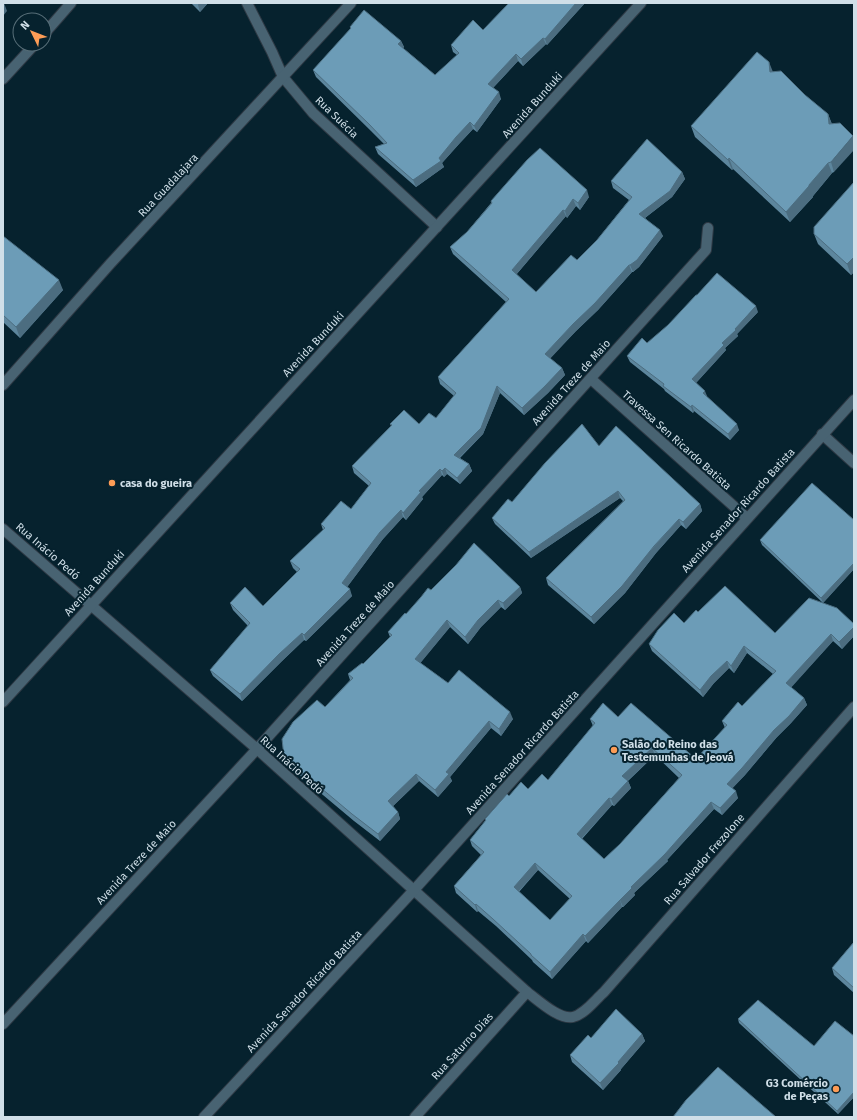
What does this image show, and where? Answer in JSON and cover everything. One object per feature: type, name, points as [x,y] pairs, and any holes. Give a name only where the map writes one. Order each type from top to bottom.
[{"type":"street","points":[[52,25],[71,3]]},
{"type":"street","name":"Rua Suécia","points":[[247,3],[283,77],[313,113],[437,227]]},
{"type":"street","name":"Rua Guadalajara","points":[[3,385],[110,264],[352,3]]},
{"type":"street","name":"Avenida Bunduki","points":[[3,702],[641,3]]},
{"type":"street","points":[[3,79],[28,52]]},
{"type":"street","name":"Avenida Treze de Maio","points":[[3,1024],[257,749],[706,250],[708,228]]},
{"type":"street","name":"Travessa Sen Ricardo Batista","points":[[590,379],[747,518]]},
{"type":"street","name":"Avenida Senador Ricardo Batista","points":[[204,1117],[414,890],[854,400]]},
{"type":"street","points":[[822,434],[854,463]]},
{"type":"street","name":"Rua Inácio Pedó","points":[[3,529],[257,749],[527,992],[557,1014],[565,1017]]},
{"type":"street","name":"Rua Salvador Frezolone","points":[[565,1017],[573,1017],[581,1013],[604,992],[854,707]]},
{"type":"street","name":"Rua Saturno Dias","points":[[415,1117],[527,992]]},
{"type":"building","points":[[509,3],[576,3],[545,39],[543,38],[521,59],[516,54],[488,84],[499,92],[474,126],[470,122],[439,158],[441,161],[413,180],[375,147],[387,143],[313,70],[351,28],[350,27],[364,10],[401,41],[398,44],[435,75],[459,53],[451,45],[473,20],[483,30]]},
{"type":"building","points":[[757,52],[769,62],[770,72],[781,71],[805,95],[828,114],[829,124],[840,123],[853,136],[786,212],[729,158],[728,160],[691,126]]},
{"type":"building","points":[[647,139],[682,172],[670,191],[639,214],[660,230],[637,260],[629,265],[595,303],[545,354],[562,368],[522,408],[497,386],[481,428],[454,455],[469,464],[457,478],[445,468],[442,471],[440,469],[419,491],[421,492],[403,513],[401,510],[380,532],[342,583],[350,589],[304,635],[302,633],[279,654],[240,694],[210,670],[250,623],[230,603],[245,587],[263,606],[300,569],[290,561],[325,528],[321,524],[341,501],[351,509],[371,483],[352,466],[392,425],[390,424],[404,410],[419,424],[429,413],[436,418],[456,393],[438,377],[509,299],[450,247],[467,232],[492,203],[491,201],[527,160],[540,148],[587,190],[578,203],[573,199],[565,211],[563,210],[512,270],[536,292],[571,255],[577,260],[597,240],[632,197],[611,181]]},
{"type":"building","points":[[854,182],[854,257],[847,264],[814,234],[814,227]]},
{"type":"building","points":[[3,236],[59,280],[16,327],[3,315]]},
{"type":"building","points":[[717,273],[756,306],[735,329],[736,330],[722,343],[724,345],[692,379],[705,391],[703,393],[737,424],[728,434],[692,405],[691,407],[663,386],[664,384],[627,356],[642,338],[647,343],[668,325]]},
{"type":"building","points":[[582,424],[599,446],[616,426],[700,504],[683,522],[679,519],[654,546],[622,586],[591,617],[546,578],[625,500],[618,491],[529,552],[492,518],[508,499],[512,502],[545,463]]},
{"type":"building","points":[[812,483],[854,520],[854,563],[821,598],[760,540]]},
{"type":"building","points":[[474,543],[520,587],[503,603],[498,600],[478,620],[465,637],[447,620],[415,659],[448,683],[459,670],[510,712],[499,729],[489,721],[446,772],[449,774],[435,790],[416,774],[388,801],[398,812],[378,834],[284,757],[282,739],[293,722],[317,700],[325,707],[353,678],[348,674],[362,663],[363,664],[392,635],[388,632],[405,613],[406,614],[428,588],[431,590],[456,565]]},
{"type":"building","points":[[725,586],[775,633],[809,598],[837,608],[854,624],[854,627],[839,642],[831,634],[786,683],[804,698],[727,784],[736,791],[720,808],[711,802],[665,854],[631,887],[632,888],[585,936],[583,934],[550,972],[493,919],[454,886],[484,852],[470,840],[486,820],[485,819],[507,794],[509,796],[521,782],[528,789],[542,774],[548,780],[595,723],[590,719],[603,703],[618,717],[631,703],[696,759],[727,725],[722,721],[738,702],[742,706],[776,671],[744,646],[731,666],[727,661],[711,676],[700,690],[649,644],[658,630],[674,613],[684,623],[696,610],[698,612]],"holes":[[[652,748],[682,775],[620,844],[604,859],[577,834],[609,798],[611,799],[628,781],[622,776]],[[535,863],[572,896],[550,920],[514,887]]]},
{"type":"building","points":[[854,942],[854,988],[832,968]]},
{"type":"building","points":[[758,1000],[814,1046],[835,1021],[854,1036],[854,1092],[837,1111],[738,1019]]},
{"type":"building","points":[[616,1009],[642,1034],[618,1062],[619,1063],[600,1083],[570,1055],[588,1035],[591,1038]]},
{"type":"building","points":[[718,1067],[776,1117],[673,1117],[686,1100]]},
{"type":"place","name":"casa do gueira","points":[[112,483]]},
{"type":"place","name":"Salão do Reino das Testemunhas de Jeová","points":[[614,750]]},
{"type":"place","name":"G3 Comércio de Peças","points":[[836,1089]]}]
